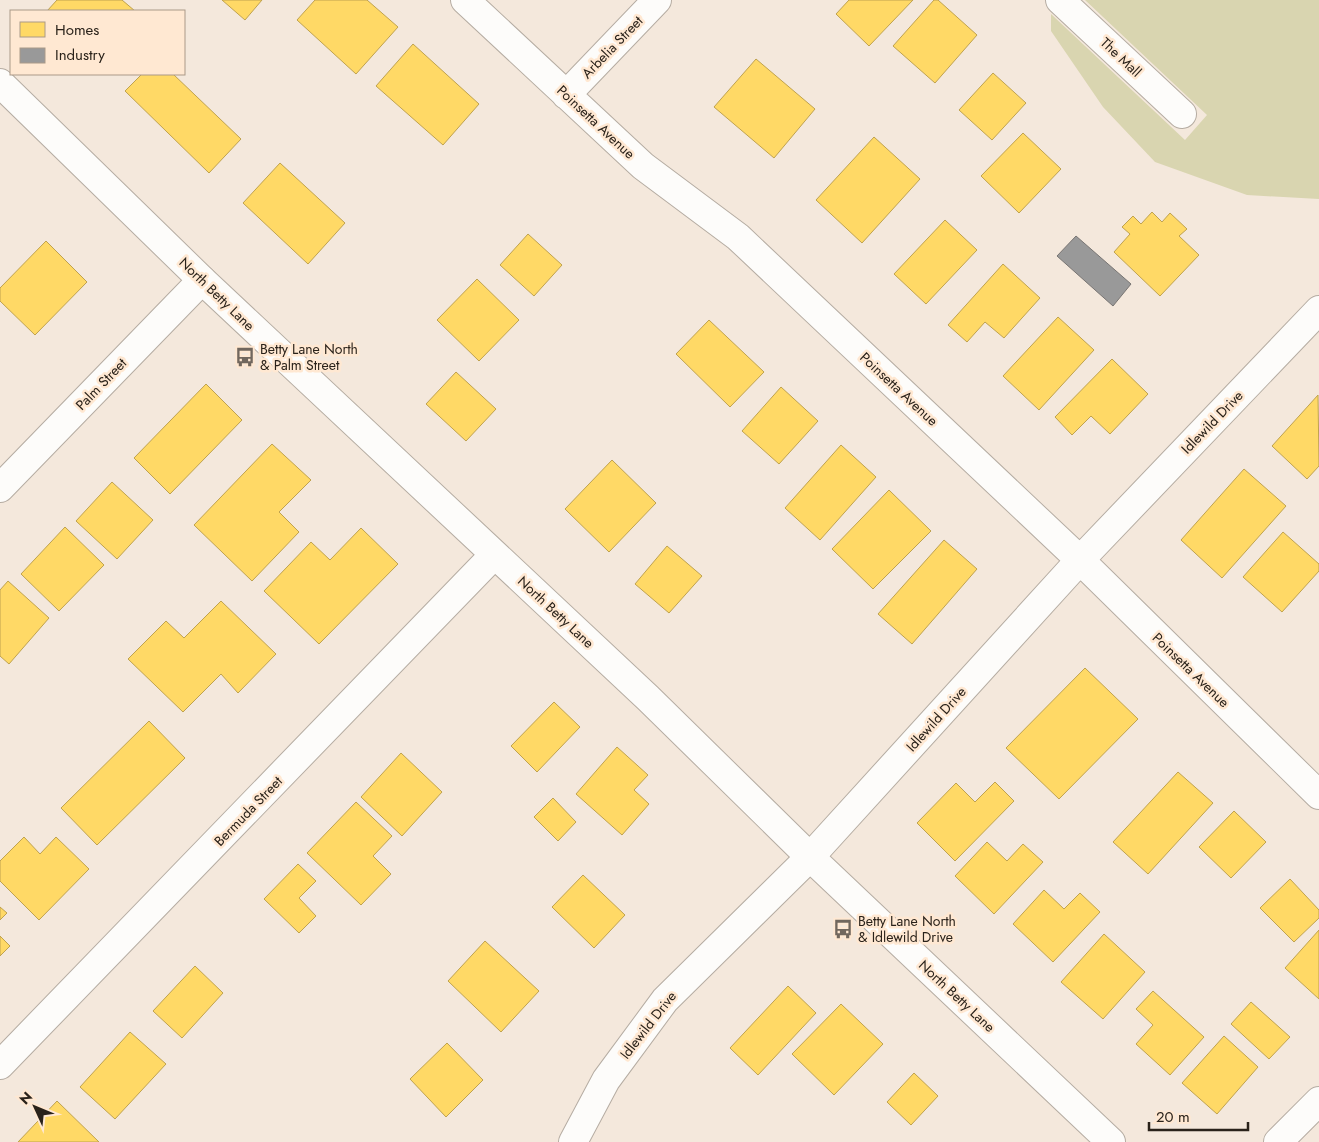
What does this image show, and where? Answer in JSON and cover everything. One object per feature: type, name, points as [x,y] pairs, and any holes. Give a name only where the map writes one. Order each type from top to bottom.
[{"type":"street","name":"Poinsetta Avenue","points":[[465,0],[643,166],[738,237],[1080,560],[1319,795]]},
{"type":"street","name":"Arbelia Street","points":[[566,95],[658,0]]},
{"type":"street","name":"The Mall","points":[[1060,0],[1182,114]]},
{"type":"street","name":"North Betty Lane","points":[[0,83],[202,280],[648,698],[810,857],[1111,1142]]},
{"type":"street","name":"Palm Street","points":[[0,488],[202,280]]},
{"type":"street","name":"Idlewild Drive","points":[[573,1142],[606,1080],[665,1000],[810,857],[1080,560],[1319,310]]},
{"type":"street","name":"Bermuda Street","points":[[0,1065],[494,555]]},
{"type":"street","points":[[1278,1142],[1319,1101]]},
{"type":"shaded area","points":[[1085,0],[1319,0],[1319,199],[1247,195],[1155,162],[1103,107],[1051,31],[1051,14],[1185,140],[1207,115]]},
{"type":"building: Homes","points":[[57,0],[122,0],[134,10],[48,10]]},
{"type":"building: Homes","points":[[222,0],[262,0],[245,20]]},
{"type":"building: Homes","points":[[315,0],[367,0],[398,27],[356,74],[297,20]]},
{"type":"building: Homes","points":[[849,0],[913,0],[869,46],[836,14]]},
{"type":"building: Homes","points":[[934,0],[938,0],[977,35],[935,83],[893,46]]},
{"type":"building: Homes","points":[[413,44],[479,104],[443,145],[376,86]]},
{"type":"building: Homes","points":[[756,59],[815,109],[774,158],[714,107]]},
{"type":"building: Homes","points":[[993,73],[1026,103],[992,140],[959,110]]},
{"type":"building: Homes","points":[[141,75],[174,75],[241,139],[209,173],[125,91]]},
{"type":"building: Homes","points":[[1023,133],[1061,169],[1019,213],[981,176]]},
{"type":"building: Homes","points":[[874,137],[920,179],[862,243],[816,200]]},
{"type":"building: Homes","points":[[280,163],[345,223],[308,264],[243,203]]},
{"type":"building: Homes","points":[[1152,212],[1162,222],[1170,213],[1187,229],[1179,236],[1199,255],[1160,296],[1114,252],[1130,234],[1122,227],[1133,216],[1141,224]]},
{"type":"building: Homes","points":[[945,220],[977,250],[926,304],[894,274]]},
{"type":"building: Homes","points":[[528,234],[562,265],[534,296],[500,265]]},
{"type":"building: Homes","points":[[46,241],[87,282],[35,335],[0,301],[0,288]]},
{"type":"building: Homes","points":[[1003,264],[1040,298],[1004,338],[985,322],[967,342],[948,325]]},
{"type":"building: Homes","points":[[477,279],[519,320],[479,361],[437,320]]},
{"type":"building: Homes","points":[[1058,317],[1094,350],[1039,410],[1003,376]]},
{"type":"building: Homes","points":[[709,320],[764,372],[730,407],[676,354]]},
{"type":"building: Homes","points":[[1112,359],[1148,394],[1110,434],[1091,416],[1072,435],[1055,417]]},
{"type":"building: Homes","points":[[456,372],[496,409],[466,441],[426,404]]},
{"type":"building: Homes","points":[[206,384],[242,420],[170,494],[134,458]]},
{"type":"building: Homes","points":[[781,387],[818,421],[779,464],[742,431]]},
{"type":"building: Homes","points":[[1318,395],[1319,466],[1307,479],[1272,446]]},
{"type":"building: Homes","points":[[272,444],[311,480],[279,512],[299,532],[252,581],[194,525]]},
{"type":"building: Homes","points":[[841,445],[876,477],[820,540],[785,508]]},
{"type":"building: Homes","points":[[612,460],[656,503],[609,552],[565,509]]},
{"type":"building: Homes","points":[[1244,469],[1286,506],[1222,578],[1181,540]]},
{"type":"building: Homes","points":[[112,482],[153,520],[117,559],[76,521]]},
{"type":"building: Homes","points":[[889,490],[931,531],[873,589],[832,549]]},
{"type":"building: Homes","points":[[65,527],[104,565],[59,611],[21,574]]},
{"type":"building: Homes","points":[[361,528],[398,564],[319,644],[264,591],[311,542],[330,560]]},
{"type":"building: Homes","points":[[1283,532],[1319,564],[1319,571],[1282,612],[1243,577]]},
{"type":"building: Homes","points":[[944,540],[977,569],[912,644],[878,614]]},
{"type":"building: Homes","points":[[667,546],[702,576],[669,613],[635,584]]},
{"type":"building: Homes","points":[[8,581],[49,618],[9,664],[0,656],[0,590]]},
{"type":"building: Homes","points":[[221,601],[276,654],[238,693],[221,674],[183,712],[128,659],[166,621],[184,638]]},
{"type":"building: Homes","points":[[1085,668],[1138,719],[1059,799],[1006,748]]},
{"type":"building: Homes","points":[[554,702],[580,727],[537,772],[511,746]]},
{"type":"building: Homes","points":[[149,721],[185,758],[97,845],[61,808]]},
{"type":"building: Homes","points":[[617,747],[648,775],[634,790],[649,804],[622,835],[576,794]]},
{"type":"building: Homes","points":[[401,753],[442,792],[402,836],[361,797]]},
{"type":"building: Homes","points":[[1178,772],[1213,803],[1148,874],[1113,842]]},
{"type":"building: Homes","points":[[995,782],[1014,801],[955,861],[917,823],[956,783],[975,802]]},
{"type":"building: Homes","points":[[553,798],[576,822],[558,841],[534,817]]},
{"type":"building: Homes","points":[[356,802],[392,836],[373,856],[391,874],[361,905],[307,853]]},
{"type":"building: Homes","points":[[1234,811],[1266,842],[1231,878],[1199,847]]},
{"type":"building: Homes","points":[[24,837],[40,854],[56,837],[89,869],[39,920],[0,881],[0,861]]},
{"type":"building: Homes","points":[[987,842],[1007,861],[1023,844],[1043,862],[994,914],[955,876]]},
{"type":"building: Homes","points":[[298,864],[316,881],[299,898],[316,916],[299,933],[264,899]]},
{"type":"building: Homes","points":[[583,875],[625,915],[594,948],[552,907]]},
{"type":"building: Homes","points":[[1290,879],[1319,910],[1319,918],[1294,942],[1260,908]]},
{"type":"building: Homes","points":[[1044,890],[1064,909],[1080,893],[1100,912],[1053,962],[1013,924]]},
{"type":"building: Homes","points":[[0,907],[7,913],[0,920]]},
{"type":"building: Homes","points":[[1319,930],[1319,999],[1285,968]]},
{"type":"building: Homes","points":[[1104,934],[1145,972],[1103,1019],[1061,982]]},
{"type":"building: Homes","points":[[0,936],[10,946],[0,956]]},
{"type":"building: Homes","points":[[485,941],[539,991],[501,1032],[448,981]]},
{"type":"building: Homes","points":[[195,966],[223,993],[182,1038],[153,1011]]},
{"type":"building: Homes","points":[[788,986],[816,1013],[758,1075],[730,1048]]},
{"type":"building: Homes","points":[[1153,991],[1204,1037],[1170,1075],[1136,1044],[1153,1025],[1136,1009]]},
{"type":"building: Homes","points":[[1251,1002],[1290,1037],[1269,1059],[1231,1024]]},
{"type":"building: Homes","points":[[841,1004],[883,1044],[834,1095],[792,1054]]},
{"type":"building: Homes","points":[[130,1032],[166,1064],[115,1119],[80,1087]]},
{"type":"building: Homes","points":[[1224,1036],[1258,1067],[1217,1114],[1182,1083]]},
{"type":"building: Homes","points":[[447,1043],[483,1080],[446,1117],[410,1079]]},
{"type":"building: Homes","points":[[914,1073],[938,1096],[911,1125],[887,1102]]},
{"type":"building: Homes","points":[[57,1101],[99,1142],[18,1142]]},
{"type":"building: Industry","points":[[1076,236],[1131,284],[1113,306],[1057,256]]},
{"type":"place","name":"Betty Lane North & Palm Street","points":[[245,357]]},
{"type":"place","name":"Betty Lane North & Idlewild Drive","points":[[843,929]]}]
